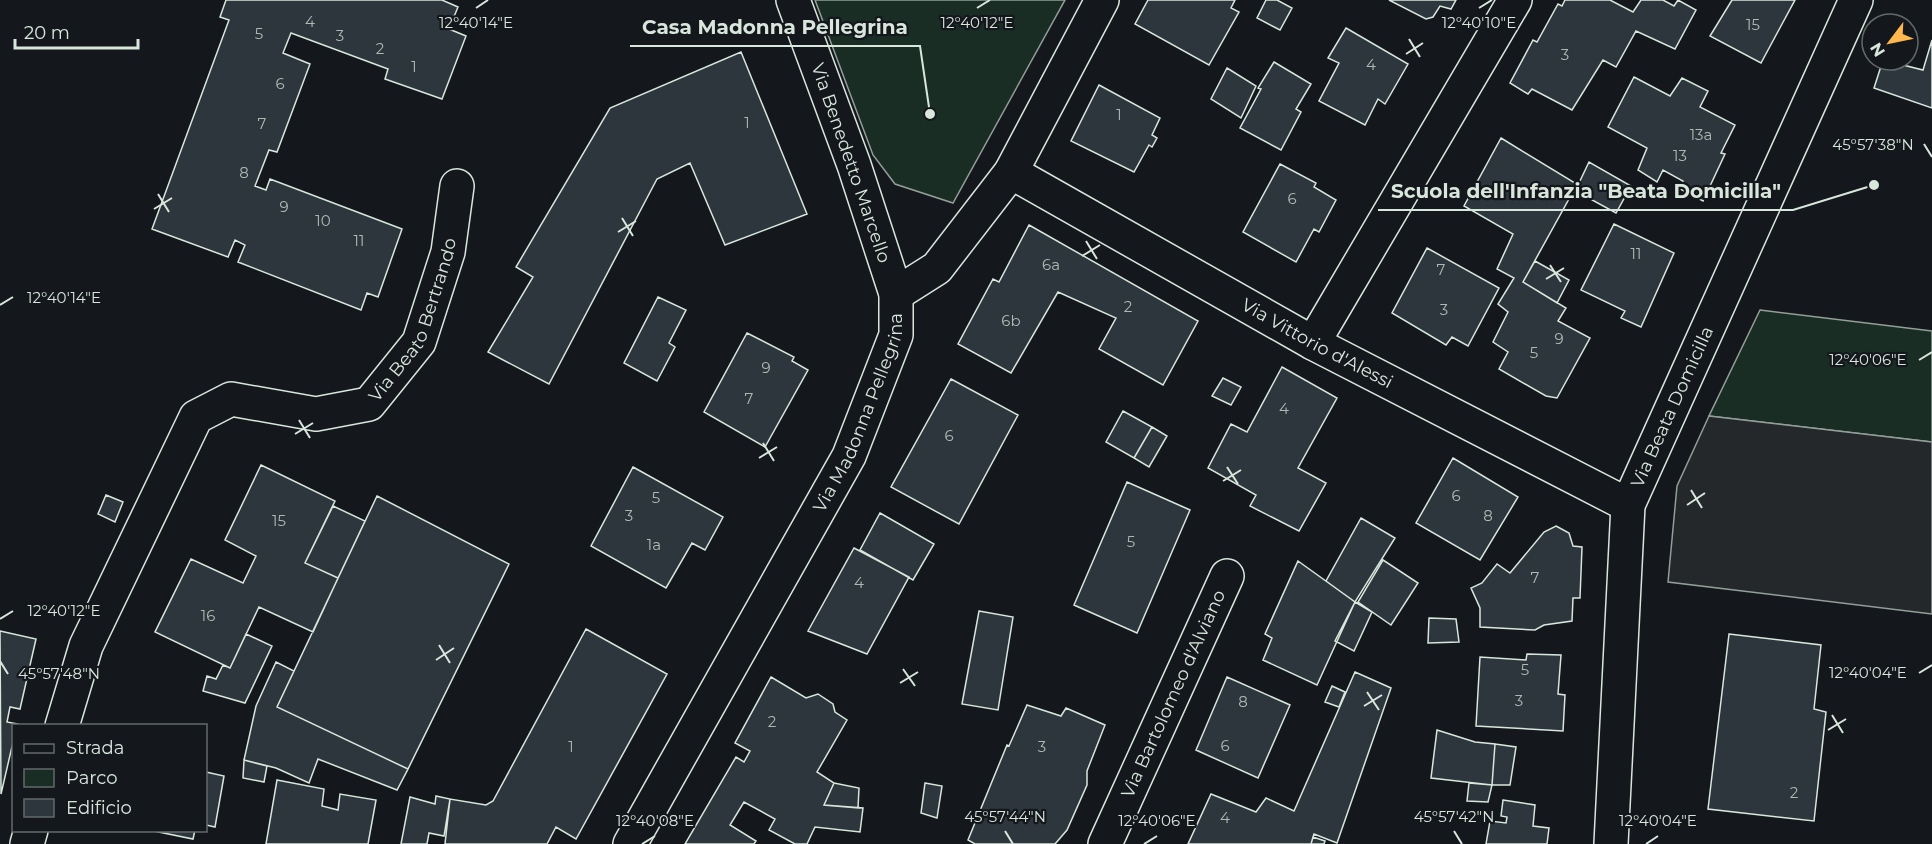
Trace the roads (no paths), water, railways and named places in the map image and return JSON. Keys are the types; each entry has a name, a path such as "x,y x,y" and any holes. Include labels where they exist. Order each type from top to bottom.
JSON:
{"street":[{"name":"Via Benedetto Marcello","path":"793,0 854,165 896,294"},
{"name":"Via Madonna Pellegrina","path":"630,844 849,456 896,335 896,294 937,268 1011,172 1101,0"},
{"path":"1313,343 1515,0"},
{"name":"Via Beata Domicilla","path":"1611,844 1624,534 1628,505 1856,0"},
{"name":"Via Vittorio d'Alessi","path":"1011,172 1313,343 1628,505"},
{"name":"Via Beato Bertrando","path":"63,724 86,646 196,417 231,399 316,414 369,404 419,342 448,252 457,186"},
{"name":"Via Bartolomeo d'Alviano","path":"1105,844 1227,576"}],"place":[{"name":"Casa Madonna Pellegrina","path":"930,114"},
{"name":"Scuola dell'Infanzia \"Beata Domicilla\"","path":"1874,185"}]}
